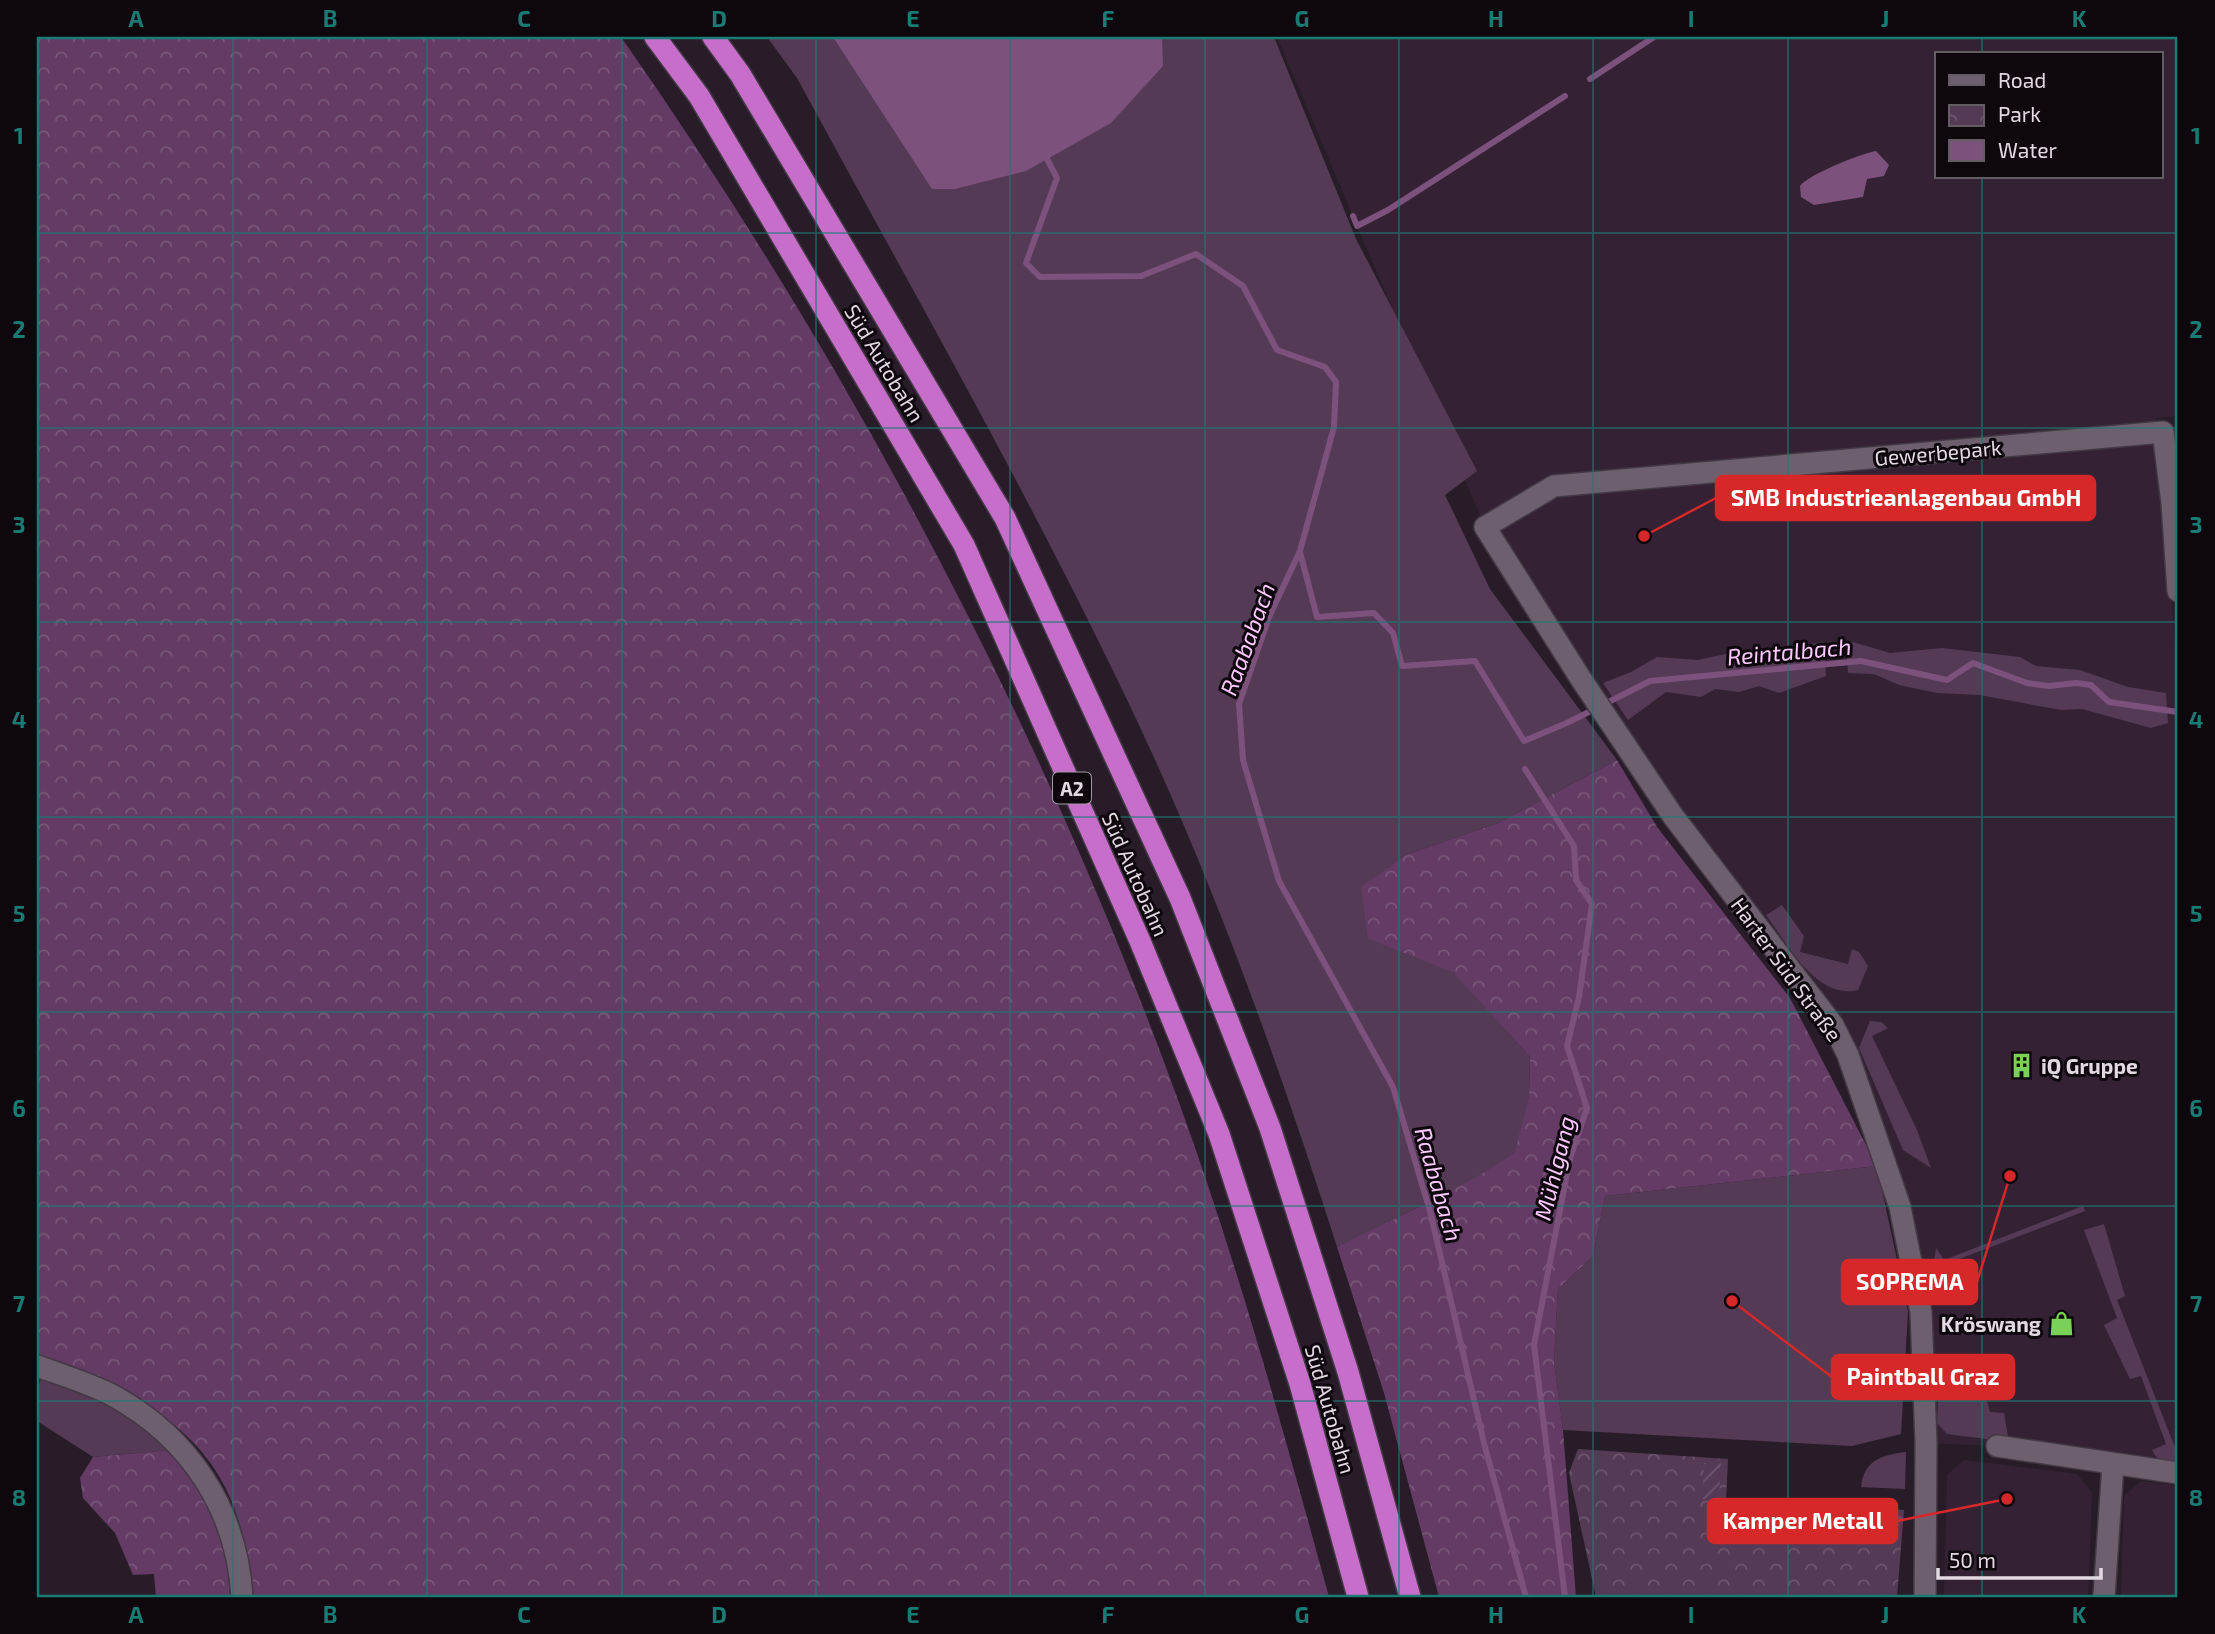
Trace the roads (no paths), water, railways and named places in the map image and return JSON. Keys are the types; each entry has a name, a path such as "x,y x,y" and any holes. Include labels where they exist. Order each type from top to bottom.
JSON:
{"highway":[{"name":"Süd Autobahn","path":"655,37 699,96 964,545 1140,941 1219,1134 1300,1384 1358,1597"},
{"name":"Süd Autobahn","path":"713,37 740,74 1005,517 1180,898 1270,1128 1348,1372 1410,1597"}],"street":[{"name":"Gewerbepark","path":"1554,486 2162,432 2175,502 2178,591"},
{"name":"Harter Süd Straße","path":"1554,486 1485,527 1581,679 1673,816 1833,1025 1848,1055 1900,1207 1920,1312 1926,1443 1924,1597"},
{"path":"37,1366 112,1395 151,1421 188,1454 218,1500 240,1568 242,1597"},
{"path":"1997,1446 2178,1473"},
{"path":"2104,1597 2113,1464"}],"water":[{"path":"833,37 1162,37 1163,66 1111,123 1026,171 955,189 932,189"},
{"path":"1876,151 1889,165 1884,176 1867,179 1863,197 1814,205 1801,197 1800,186 1813,176 1847,160"}],"waterway":[{"path":"1590,79 1654,37"},
{"path":"1353,216 1357,226 1388,210 1565,96"},
{"name":"Raababach","path":"1045,155 1057,178 1026,263 1040,277 1141,276 1196,254 1243,286 1277,350 1325,367 1336,382 1334,427 1300,551 1269,617 1239,704 1243,760 1279,881 1393,1087 1430,1211 1484,1443 1526,1597"},
{"name":"Reintalbach","path":"1300,552 1317,617 1374,613 1393,633 1402,666 1475,661 1524,741 1569,722 1650,681 1861,661 1947,680 1973,663 2027,683 2049,686 2076,683 2091,685 2109,702 2178,712"},
{"name":"Mühlgang","path":"1525,769 1574,846 1576,880 1592,904 1579,997 1567,1046 1587,1108 1570,1158 1534,1345 1565,1597"}],"place":[{"name":"SMB Industrieanlagenbau GmbH","path":"1644,536"},
{"name":"iQ Gruppe","path":"2021,1065"},
{"name":"SOPREMA","path":"2010,1176"},
{"name":"Paintball Graz","path":"1732,1301"},
{"name":"Kröswang","path":"2061,1323"},
{"name":"Kamper Metall","path":"2007,1499"}]}
